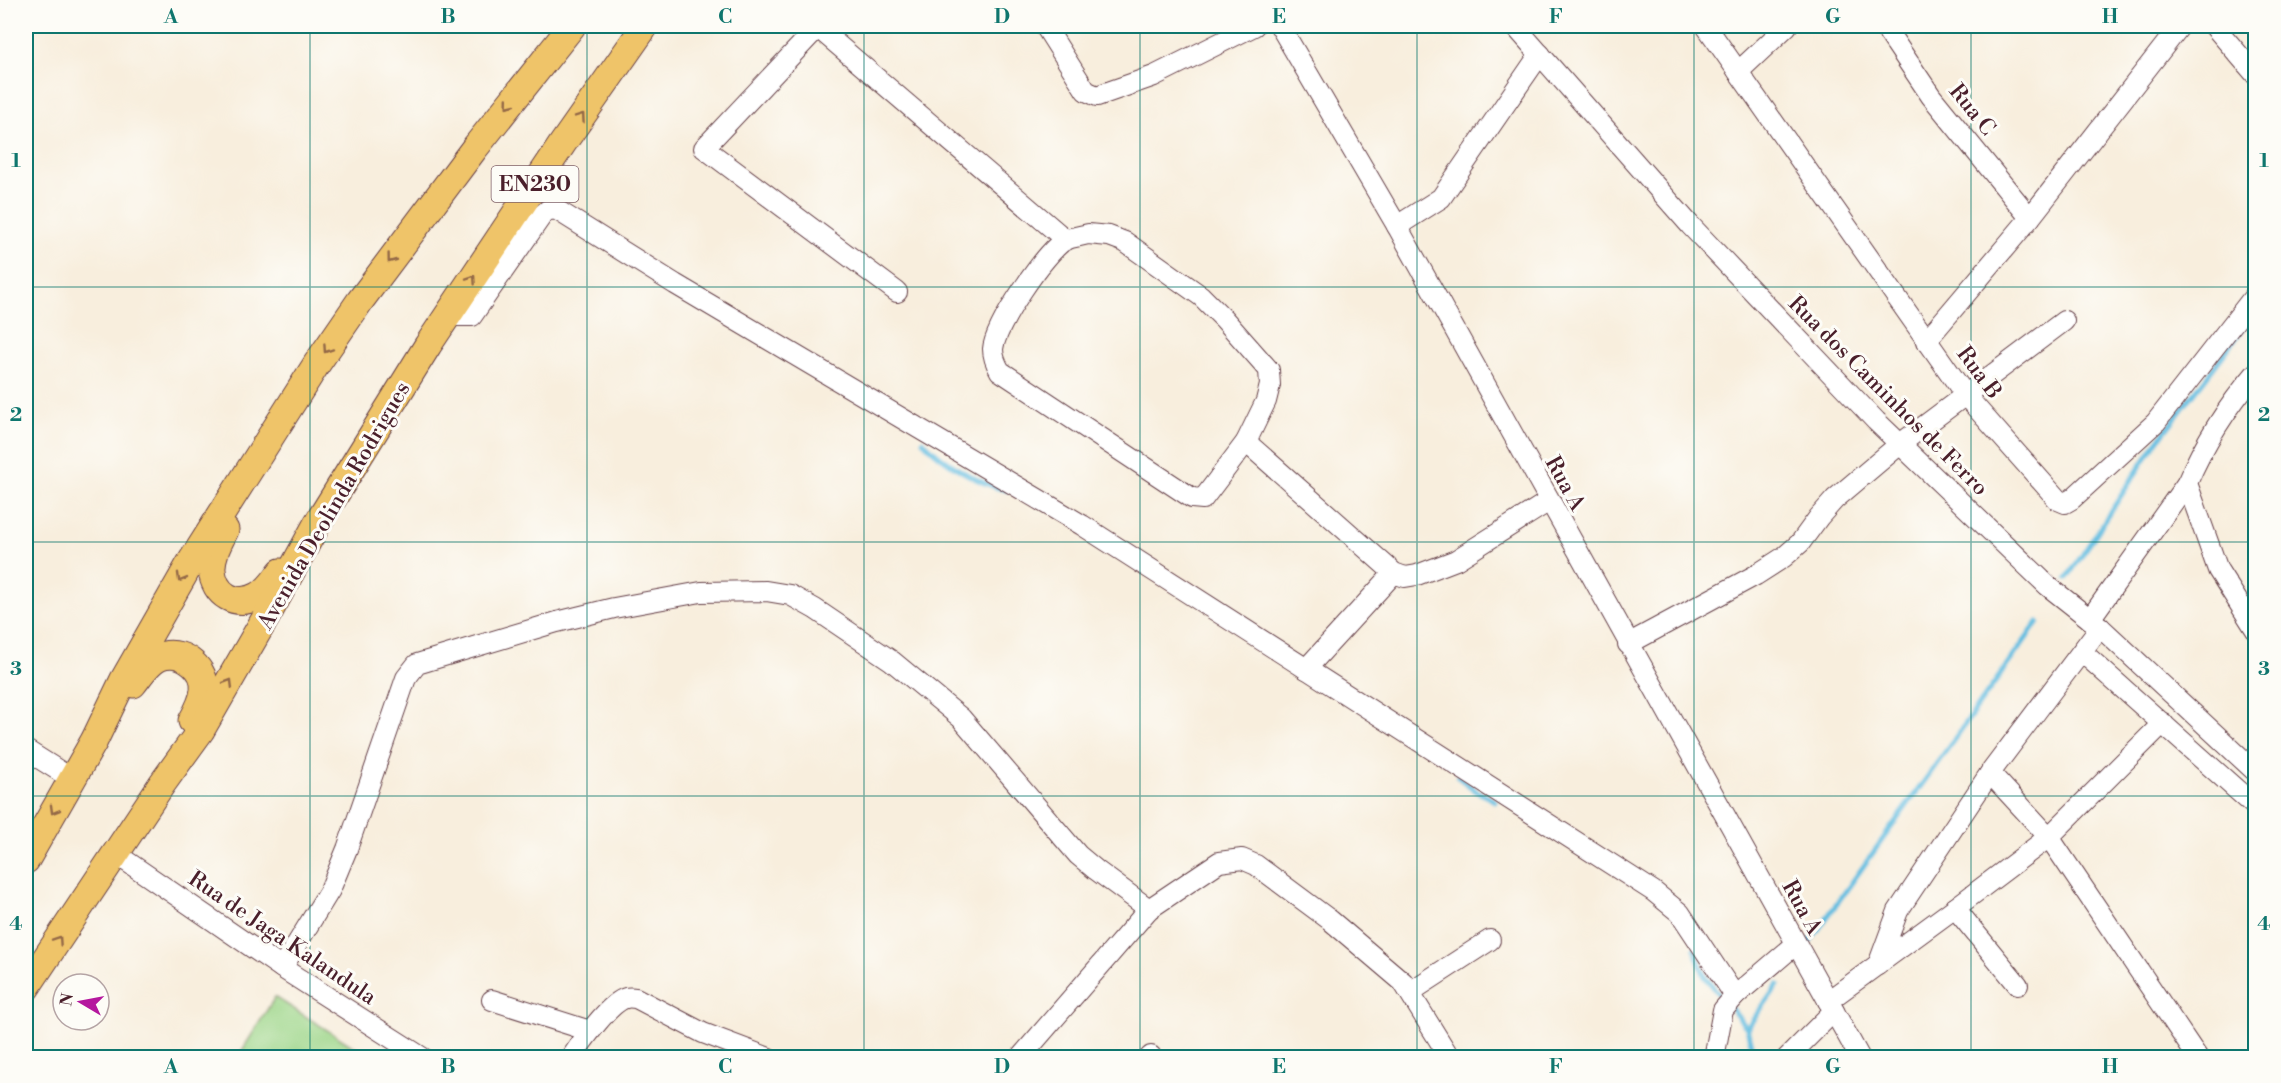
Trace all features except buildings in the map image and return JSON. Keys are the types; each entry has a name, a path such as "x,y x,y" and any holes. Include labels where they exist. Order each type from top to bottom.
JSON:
{"highway":[{"name":"EN230","path":"247,476 316,365 360,301 474,149 572,26"},
{"name":"Avenida Deolinda Rodrigues","path":"26,988 162,784 201,730 316,524 428,345 563,143 645,26"},
{"path":"247,476 213,561 213,579 218,589 227,598 238,601 250,600 261,595 316,524"},
{"path":"26,860 94,741 123,681 168,601 247,476"},
{"path":"94,741 151,662 163,655 174,654 188,659 204,678 205,691 162,784"}],"street":[{"path":"897,292 704,148 818,26 1066,240"},
{"path":"1045,26 1086,92 1097,96 1154,76 1254,26"},
{"name":"Rua A","path":"1281,26 1397,226 1828,1001"},
{"name":"Rua dos Caminhos de Ferro","path":"1515,26 1690,225 1900,444 2048,586 2095,623 2256,772"},
{"name":"Rua B","path":"1706,26 1966,396 2058,500 2065,503 2072,499 2156,422 2256,294"},
{"path":"1738,72 1787,26"},
{"name":"Rua C","path":"1884,26 1931,96 2030,218"},
{"path":"1926,341 2030,218 2180,26"},
{"path":"2214,26 2256,75"},
{"path":"1397,226 1441,198 1540,54"},
{"path":"448,316 472,316 543,214 549,209 557,210 675,284 1082,525 1653,891 1680,913 1735,996"},
{"path":"1088,234 1109,236 1125,242 1201,296 1269,370 1270,385 1266,401 1246,442 1203,499 1192,498 1000,371 994,361 993,348 998,333 1014,304 1042,264 1066,240 1088,234"},
{"path":"1628,644 1756,575 1784,557 1800,543 1835,499 1900,444 2064,321"},
{"path":"1878,964 1898,911 1990,773 2082,652 2095,623 2187,483 2200,452 2236,396 2256,373"},
{"path":"1246,442 1394,573 1405,577 1417,575 1456,560 1549,501"},
{"path":"2187,483 2218,570 2256,630"},
{"path":"1306,669 1394,573"},
{"path":"282,968 334,880 347,849 406,678 417,664 614,608 700,592 766,591 790,595 815,609 892,661 961,718 1078,855 1149,909"},
{"path":"2082,652 2256,807"},
{"path":"1786,1058 1828,1001 2049,837 2163,723"},
{"path":"26,750 72,779"},
{"path":"1990,773 2049,837 2198,1058"},
{"name":"Rua de Jaga Kalandula","path":"116,854 282,968 423,1058"},
{"path":"1020,1058 1149,909 1219,862 1242,859 1256,865 1330,920 1391,971 1410,992 1450,1058"},
{"path":"1955,908 2018,985"},
{"path":"1410,992 1490,940"},
{"path":"1714,1058 1723,1010 1735,996 1796,944"},
{"path":"571,1058 590,1031 617,1003 626,998 636,998 703,1033 768,1058"},
{"path":"492,1000 590,1031"},
{"path":"1828,1001 1860,1058"}],"green space":[{"path":"275,997 370,1057 238,1057"}],"waterway":[{"path":"2067,578 2153,447 2256,312"},
{"path":"923,441 940,456 973,478 1007,490"},
{"path":"1810,941 2038,622"},
{"path":"1458,777 1476,791 1495,801"},
{"path":"1694,949 1705,977 1747,1028 1754,1058"},
{"path":"1747,1028 1778,985"}]}
